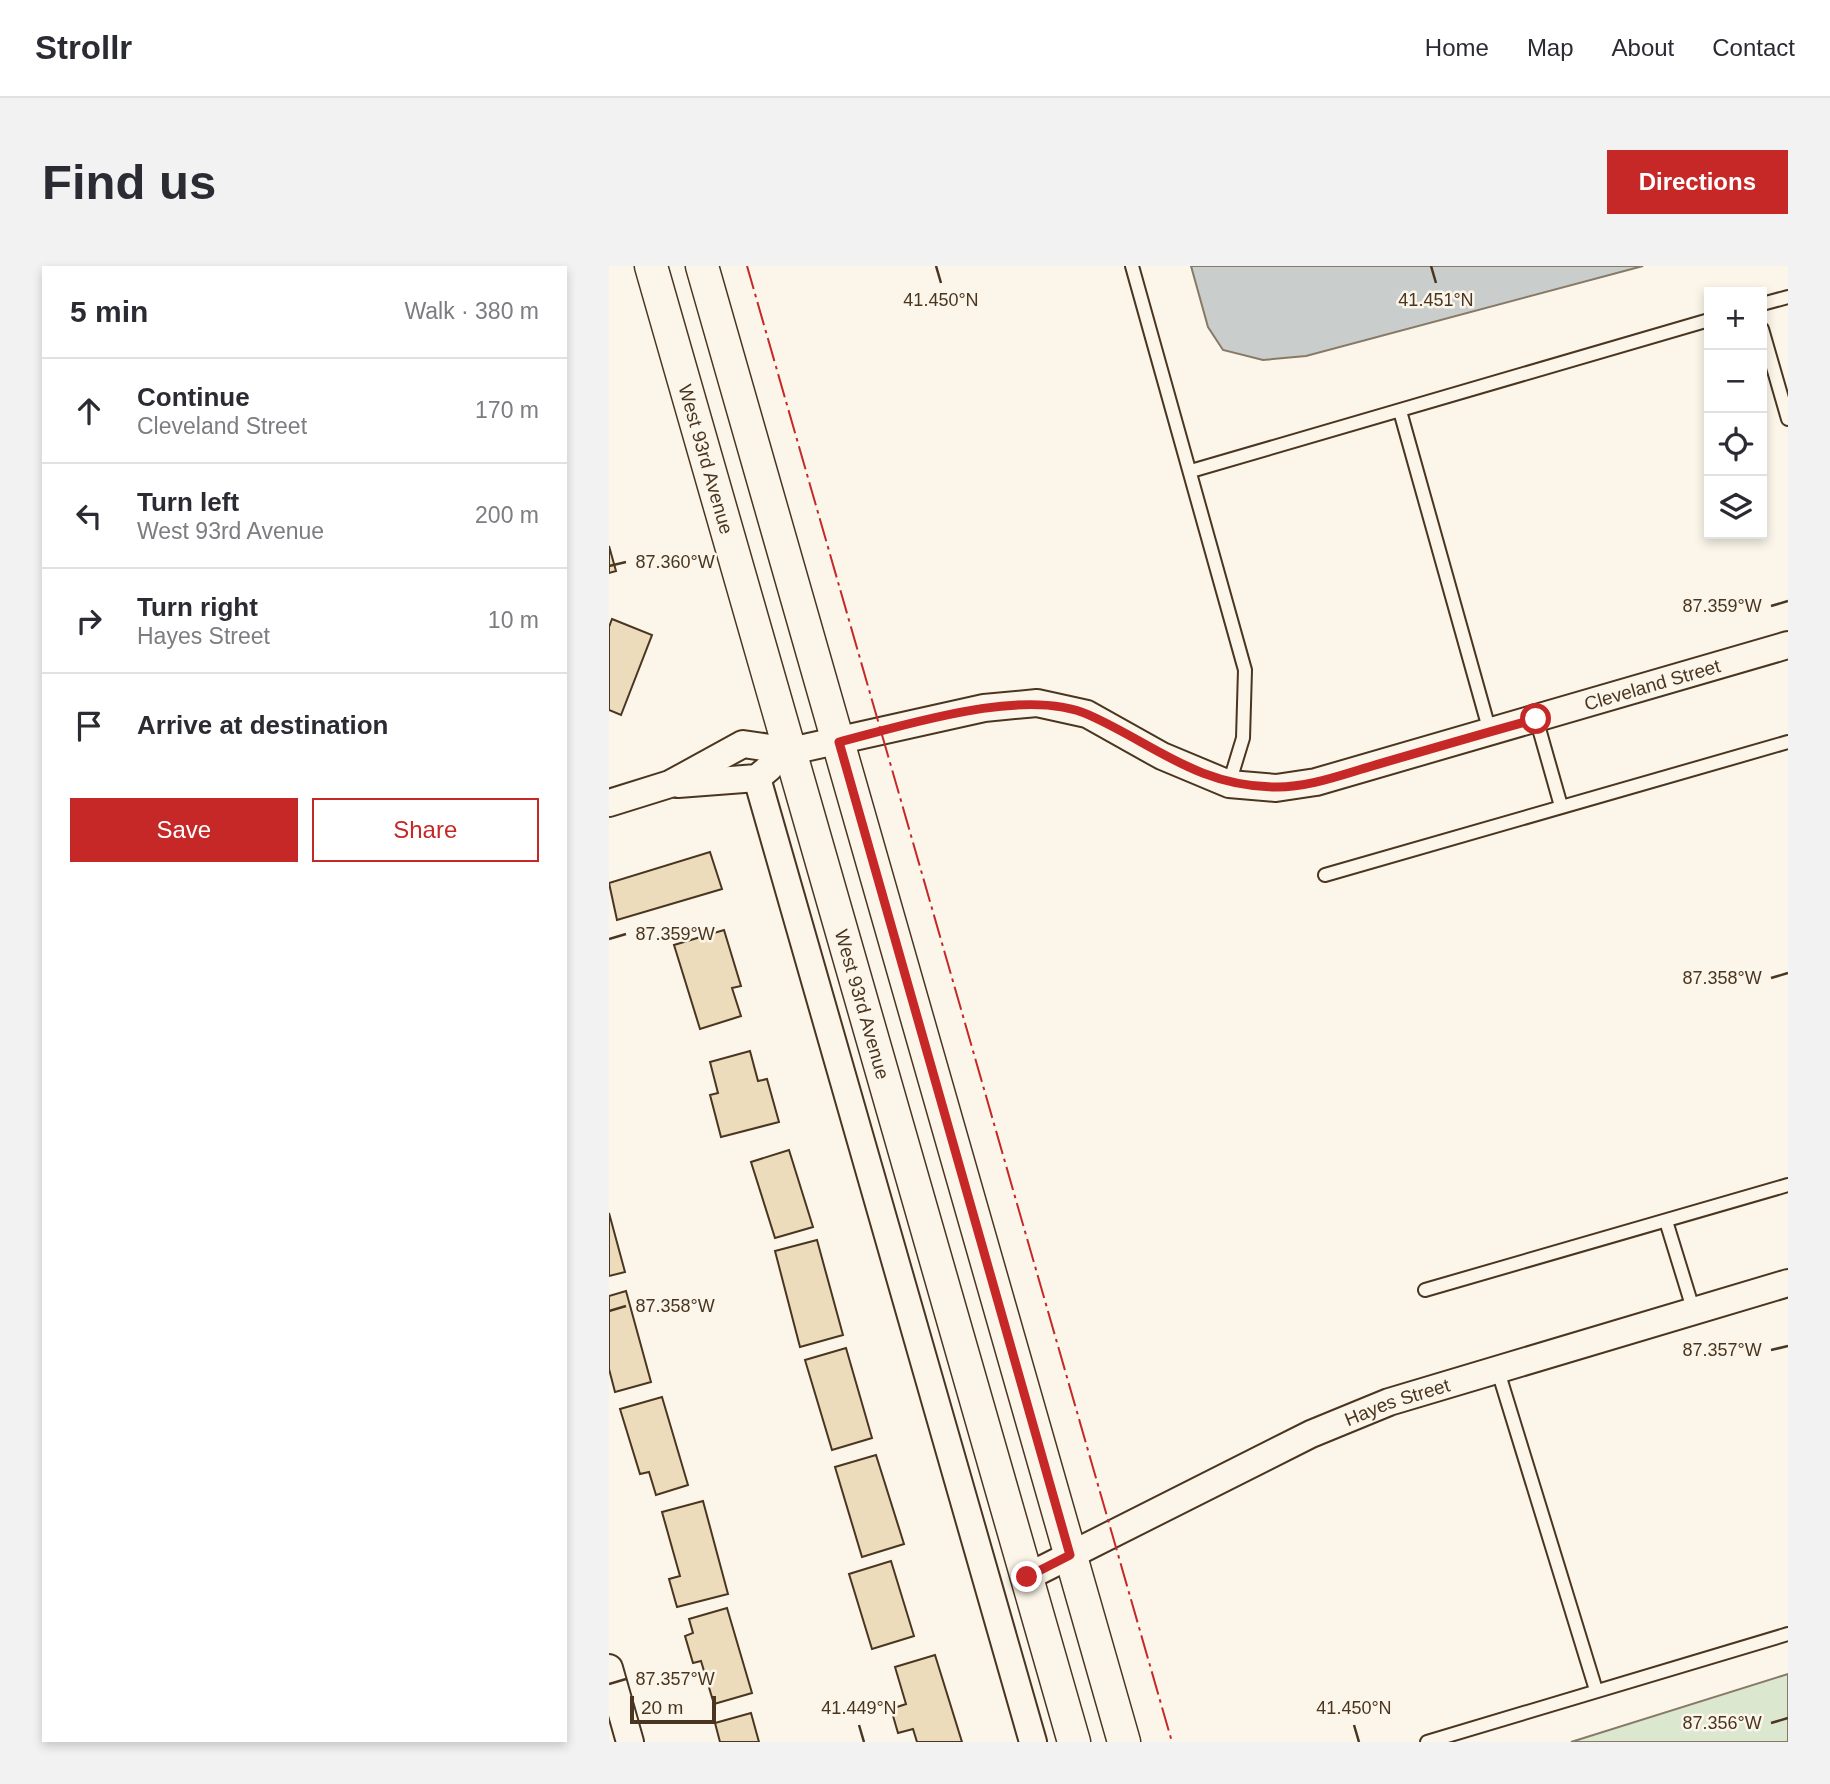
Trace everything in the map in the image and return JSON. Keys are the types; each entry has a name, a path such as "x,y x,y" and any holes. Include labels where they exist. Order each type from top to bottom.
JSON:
{"street":[{"name":"West 93rd Avenue","path":"651,266 1074,1742"},
{"path":"702,266 1123,1742"},
{"name":"Cleveland Street","path":"609,803 670,784 743,744 791,751 984,708 1037,703 1087,714 1162,757 1229,784 1276,788 1316,782 1788,645"},
{"name":"Cleveland Street","path":"670,784 757,778 791,751"},
{"path":"757,778 1033,1742"},
{"name":"Hayes Street","path":"1027,1577 1311,1434 1389,1402 1788,1283"},
{"path":"609,1668 615,1710 630,1742"}],"lane":[{"path":"1132,266 1245,670 1243,738 1229,784"},
{"path":"1767,303 1788,297"},
{"path":"1191,471 1704,321"},
{"path":"1767,346 1788,419"},
{"path":"1400,411 1490,732"},
{"path":"1536,719 1561,806"},
{"path":"1325,875 1788,741"},
{"path":"1425,1290 1788,1185"},
{"path":"1666,1221 1694,1312"},
{"path":"1498,1371 1595,1690"},
{"path":"1427,1742 1788,1634"}],"green space":[{"path":"1788,1674 1788,1742 1571,1742"}],"shaded area":[{"path":"1191,266 1643,266 1306,356 1263,360 1223,350 1208,327"}],"building":[{"path":"609,546 616,571 609,573"},
{"path":"612,619 652,635 621,715 609,710 609,627"},
{"path":"710,852 722,889 617,920 609,883"},
{"path":"724,930 741,986 732,988 741,1016 700,1029 674,945"},
{"path":"750,1051 758,1081 767,1079 779,1122 721,1137 710,1095 718,1093 710,1062"},
{"path":"789,1150 813,1227 775,1238 751,1162"},
{"path":"609,1213 625,1272 609,1276"},
{"path":"817,1240 843,1335 800,1347 775,1251"},
{"path":"626,1291 651,1382 615,1392 609,1369 609,1296"},
{"path":"846,1348 872,1438 832,1450 805,1360"},
{"path":"662,1397 688,1485 656,1495 649,1472 640,1474 620,1409"},
{"path":"876,1455 904,1544 862,1557 835,1467"},
{"path":"703,1501 728,1594 677,1607 669,1579 680,1576 662,1512"},
{"path":"891,1561 914,1636 872,1649 849,1574"},
{"path":"727,1608 752,1693 714,1704 701,1661 693,1663 685,1636 693,1633 689,1619"},
{"path":"935,1655 962,1742 917,1742 913,1729 898,1733 891,1709 906,1704 895,1667"},
{"path":"751,1713 759,1742 720,1742 715,1723"}],"power":[{"path":"747,266 1172,1742"}],"route":[{"path":"1027,1577 1070,1555 839,742 984,708 1037,703 1087,714 1162,757 1229,784 1276,788 1316,782 1536,719"}]}
